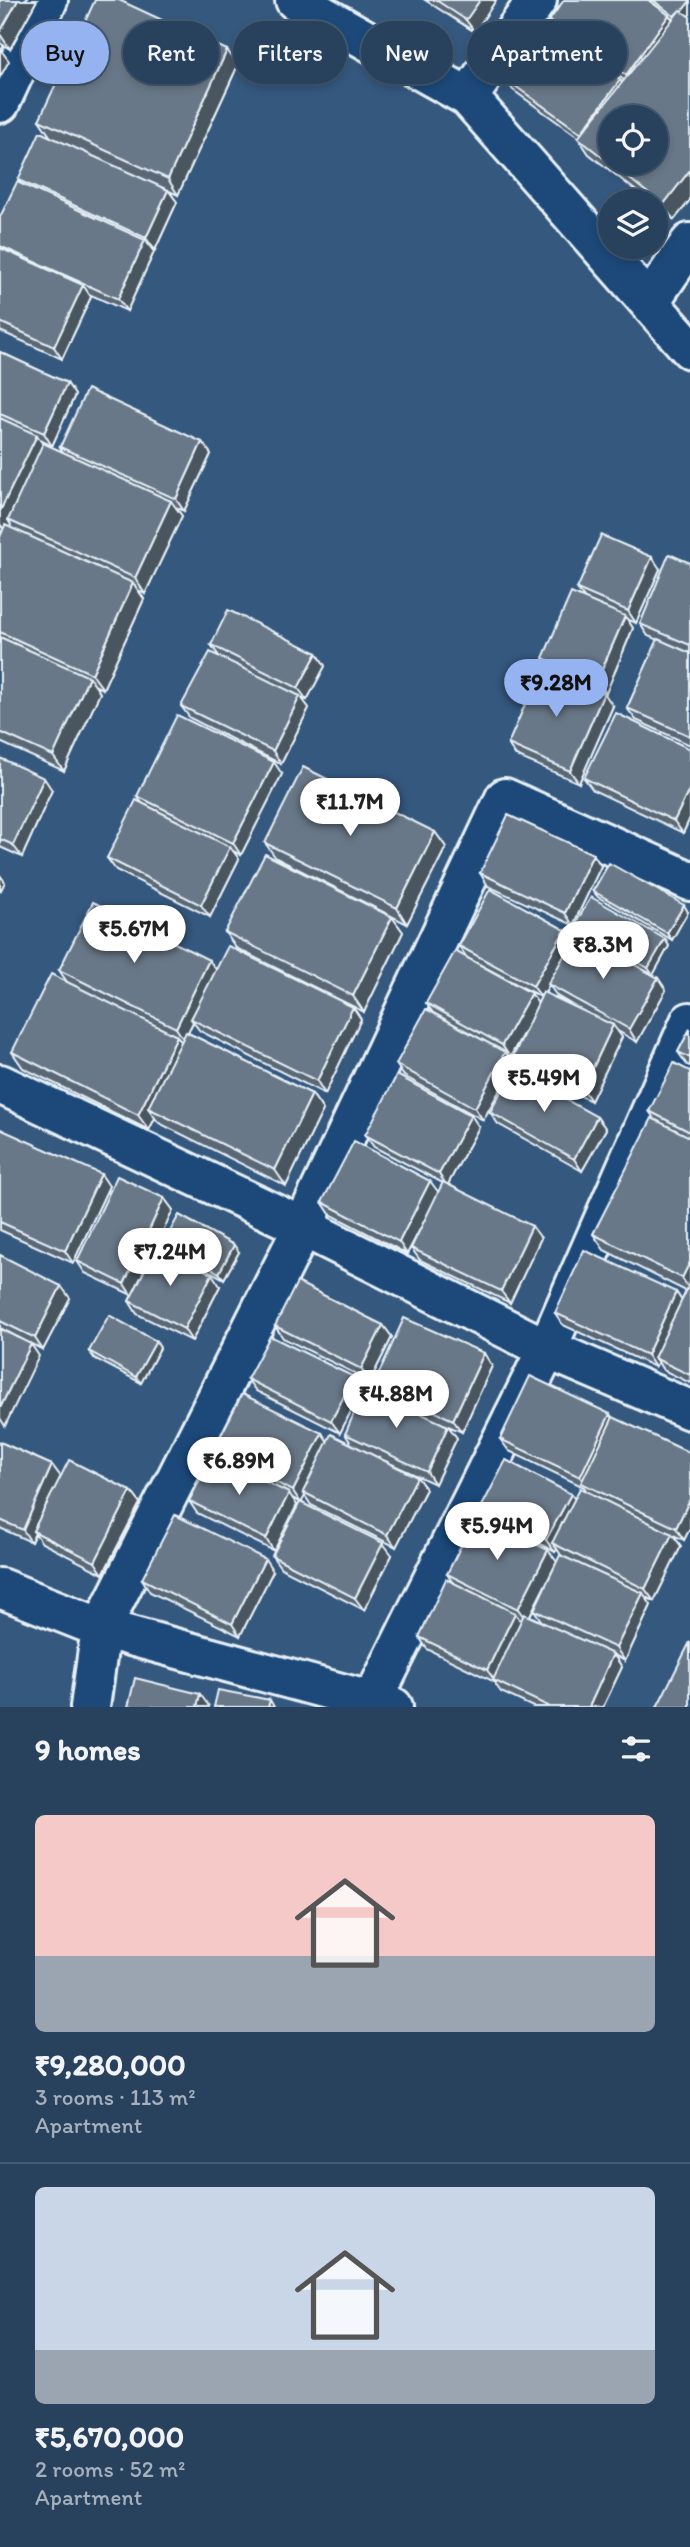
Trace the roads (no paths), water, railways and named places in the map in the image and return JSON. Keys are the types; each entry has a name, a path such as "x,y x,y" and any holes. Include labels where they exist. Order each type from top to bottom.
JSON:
{"street":[{"path":"0,103 48,0"},
{"path":"295,0 468,97 650,300 690,349"},
{"path":"468,97 537,0"},
{"path":"650,300 690,243"},
{"path":"90,1707 101,1628 303,1227 505,798 690,881"},
{"path":"0,1588 101,1628 383,1703 547,1349 690,1022"},
{"path":"0,1084 303,1227 547,1349 690,1409"}]}
